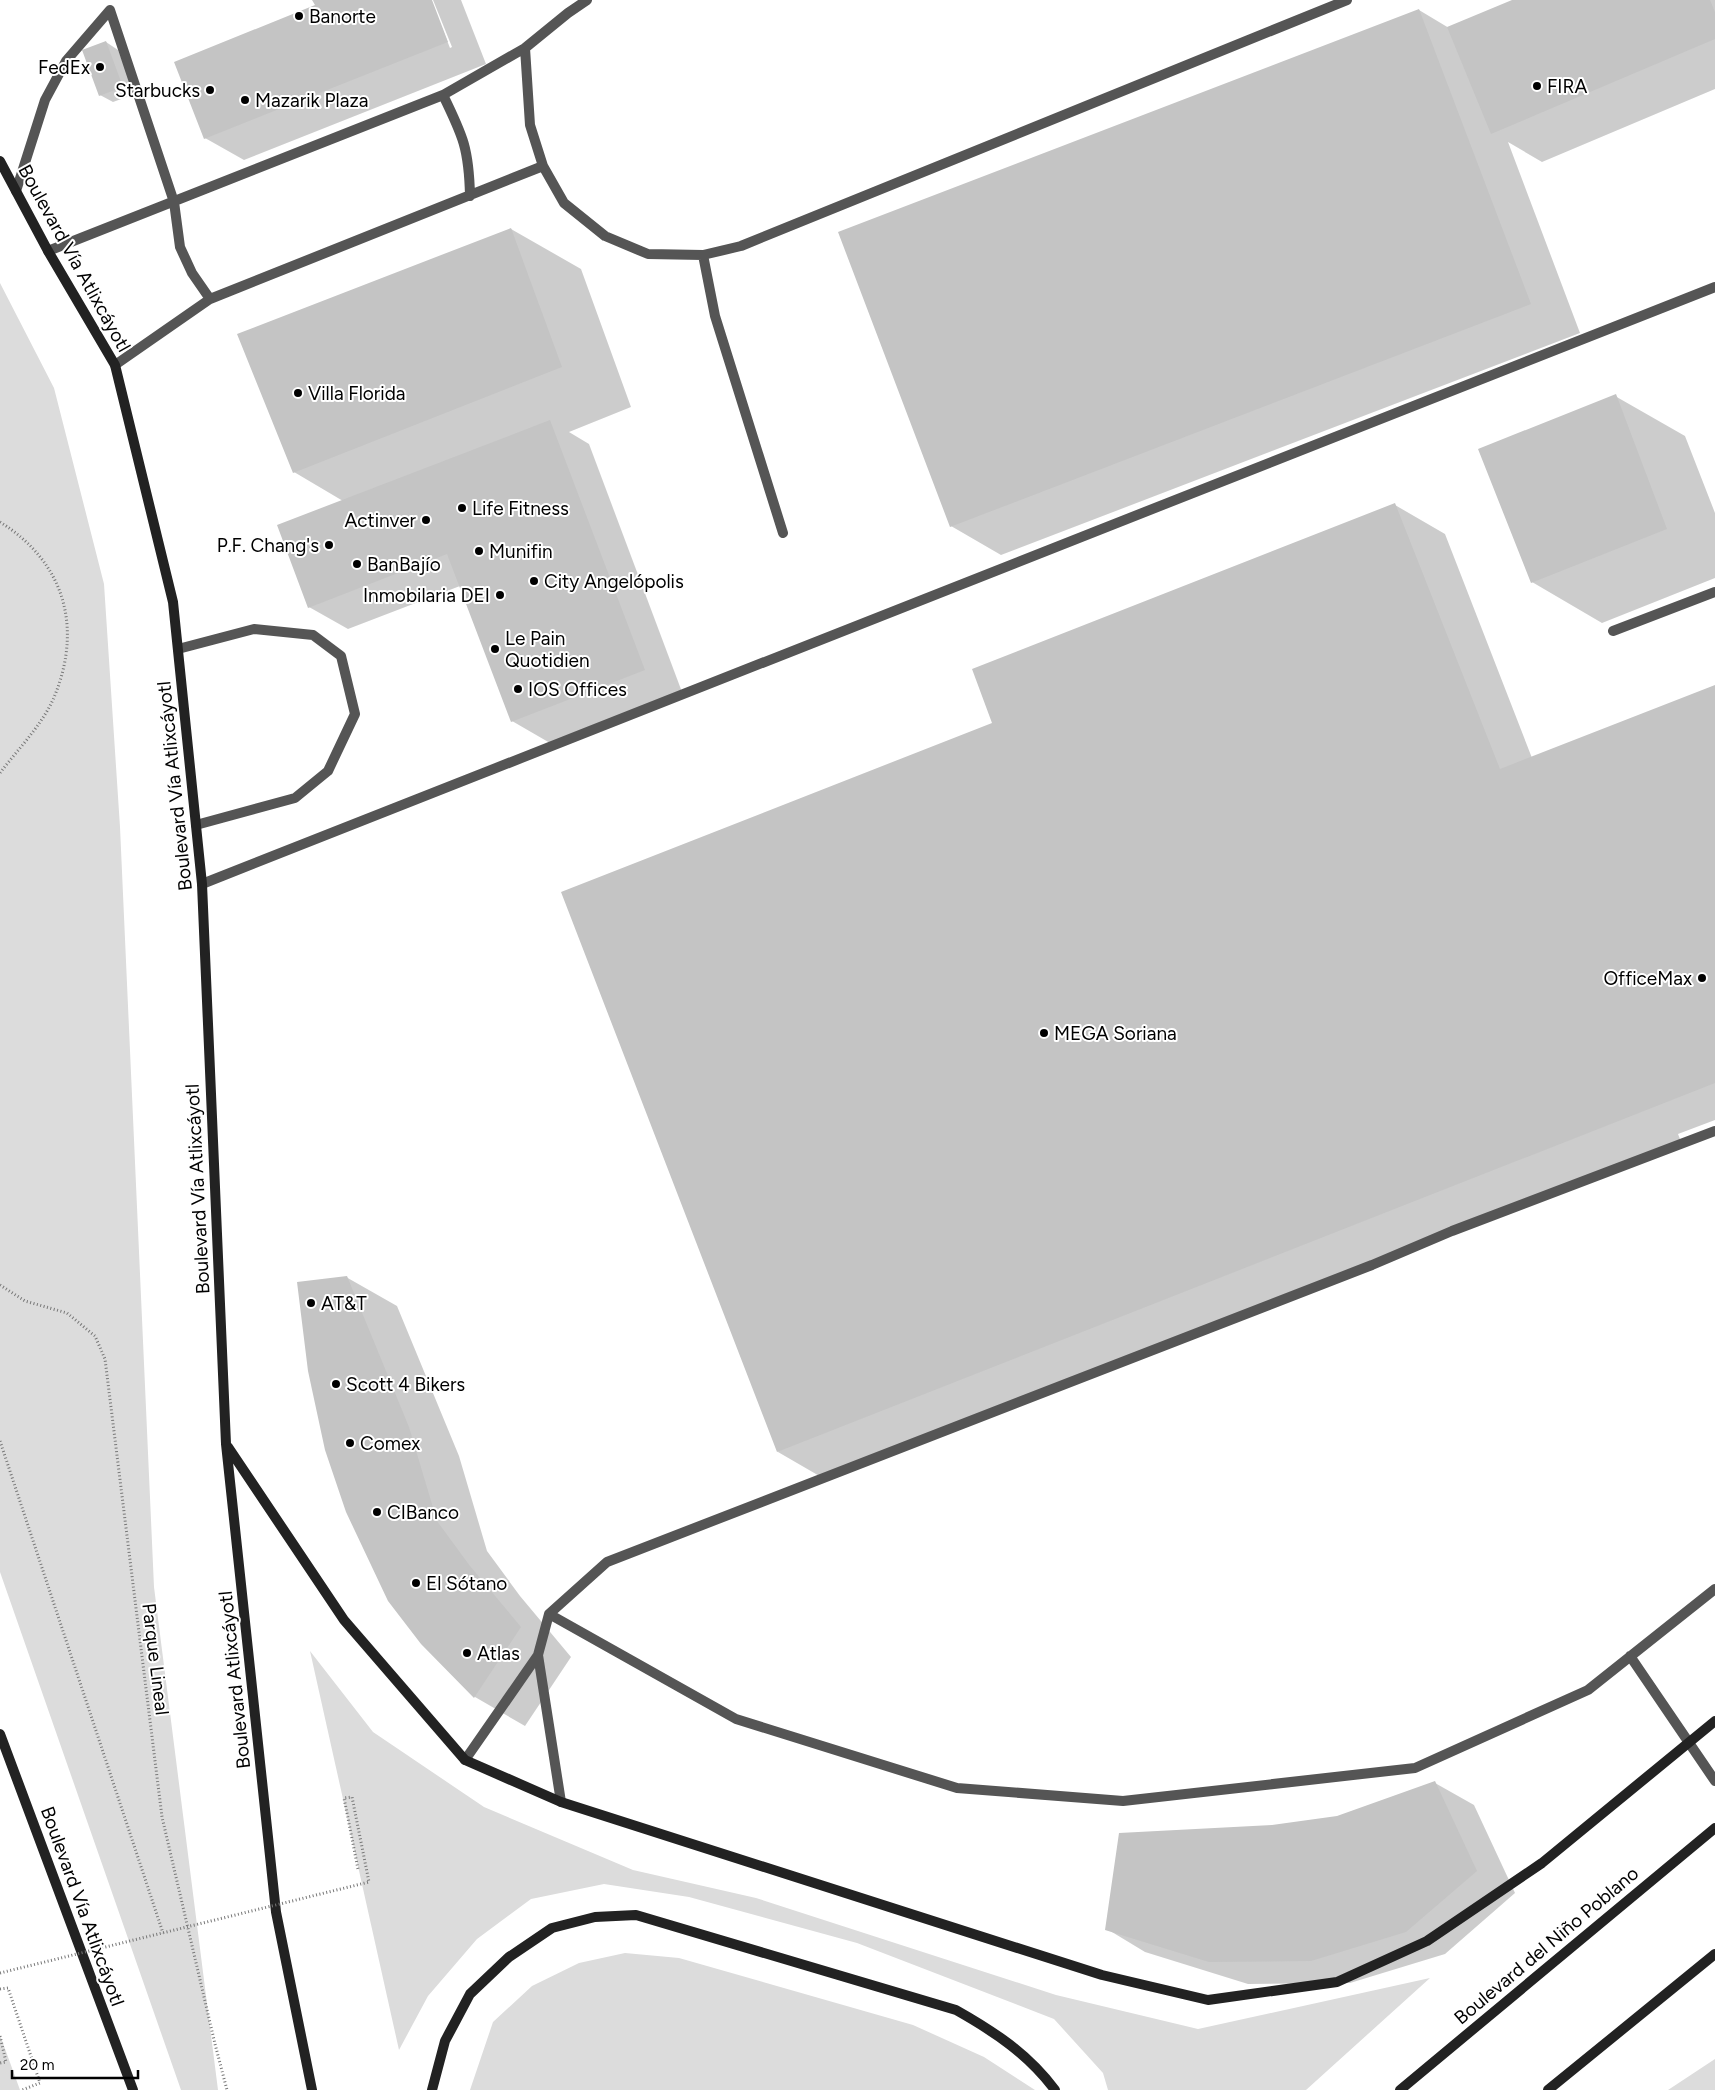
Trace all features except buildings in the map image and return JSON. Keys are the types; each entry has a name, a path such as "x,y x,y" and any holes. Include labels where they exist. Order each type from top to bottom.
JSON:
{"main road":[{"name":"Boulevard Vía Atlixcáyotl","path":"0,161 48,250 115,365 173,602 202,884 226,1444"},
{"path":"226,1444 344,1620 465,1760 561,1802 1102,1975 1208,2000 1337,1982 1427,1941 1542,1863 1689,1745 1715,1721"},
{"name":"Boulevard Atlixcáyotl","path":"226,1444 276,1912 312,2090"},
{"name":"Boulevard Vía Atlixcáyotl","path":"0,1734 133,2090"},
{"name":"Boulevard del Niño Poblano","path":"1400,2090 1715,1828"},
{"path":"432,2090 445,2041 470,1994 509,1957 552,1928 595,1917 636,1915 956,2010 996,2032 1038,2068 1055,2090"},
{"path":"1548,2090 1715,1954"}],"lane":[{"path":"48,250 443,95 526,48 568,12 587,0"},
{"path":"526,48 530,125 543,166 564,203 605,236 648,254 703,255 741,246 1347,0"},
{"path":"16,191 50,92 66,61 110,10 174,202 180,248 192,273 210,299"},
{"path":"443,95 463,136 469,161 470,196"},
{"path":"115,365 210,299 543,166"},
{"path":"703,255 715,316 783,533"},
{"path":"202,884 1715,287"},
{"path":"1613,630 1715,592"},
{"path":"178,649 254,629 313,635 341,656 355,714 328,772 295,798 196,825"},
{"path":"465,1760 538,1655 549,1614 607,1562 1307,1290 1452,1231 1715,1131"},
{"path":"549,1614 736,1719 957,1788 1123,1801 1415,1768 1588,1690 1715,1588"},
{"path":"538,1655 561,1802"},
{"path":"1630,1656 1689,1745 1715,1780"}],"path":[{"path":"0,522 25,540 44,559 65,605 67,642 55,695 0,773"},
{"name":"Parque Lineal","path":"0,1285 25,1301 67,1313 94,1336 105,1359 162,1817 214,2044 227,2090"},
{"path":"0,1441 163,1933"},
{"path":"0,1973 369,1882 352,1797 344,1798 358,1869"},
{"path":"0,1989 8,1988 40,2083 22,2090"},
{"path":"0,2036 6,2062 0,2063"}],"shaded area":[{"path":"0,283 54,388 104,584 120,827 154,1587 218,2090 181,2090 0,1572"},
{"path":"310,1651 373,1732 484,1807 633,1870 756,1898 1056,1995 1198,2029 1430,1978 1306,2090 1108,2090 1103,2073 1054,2019 857,1943 689,1897 604,1884 531,1899 477,1939 428,1996 399,2050"},
{"path":"625,1953 679,1958 913,2025 984,2057 1035,2090 470,2090 493,2022 532,1986 579,1963"},
{"path":"0,2035 20,2090 0,2090"},
{"path":"1715,2059 1715,2090 1668,2090"}],"place":[{"name":"Banorte","path":"299,16"},
{"name":"FedEx","path":"100,67"},
{"name":"FIRA","path":"1537,86"},
{"name":"Starbucks","path":"210,90"},
{"name":"Mazarik Plaza","path":"245,100"},
{"name":"Villa Florida","path":"298,393"},
{"name":"Life Fitness","path":"462,508"},
{"name":"Actinver","path":"426,520"},
{"name":"P.F. Chang's","path":"329,545"},
{"name":"Munifin","path":"479,551"},
{"name":"BanBajío","path":"357,564"},
{"name":"City Angelópolis","path":"534,581"},
{"name":"Inmobilaria DEI","path":"500,595"},
{"name":"Le Pain Quotidien","path":"495,649"},
{"name":"IOS Offices","path":"518,689"},
{"name":"OfficeMax","path":"1702,978"},
{"name":"MEGA Soriana","path":"1044,1033"},
{"name":"AT&T","path":"311,1303"},
{"name":"Scott 4 Bikers","path":"336,1384"},
{"name":"Comex","path":"350,1443"},
{"name":"CIBanco","path":"377,1512"},
{"name":"El Sótano","path":"416,1583"},
{"name":"Atlas","path":"467,1653"}]}
